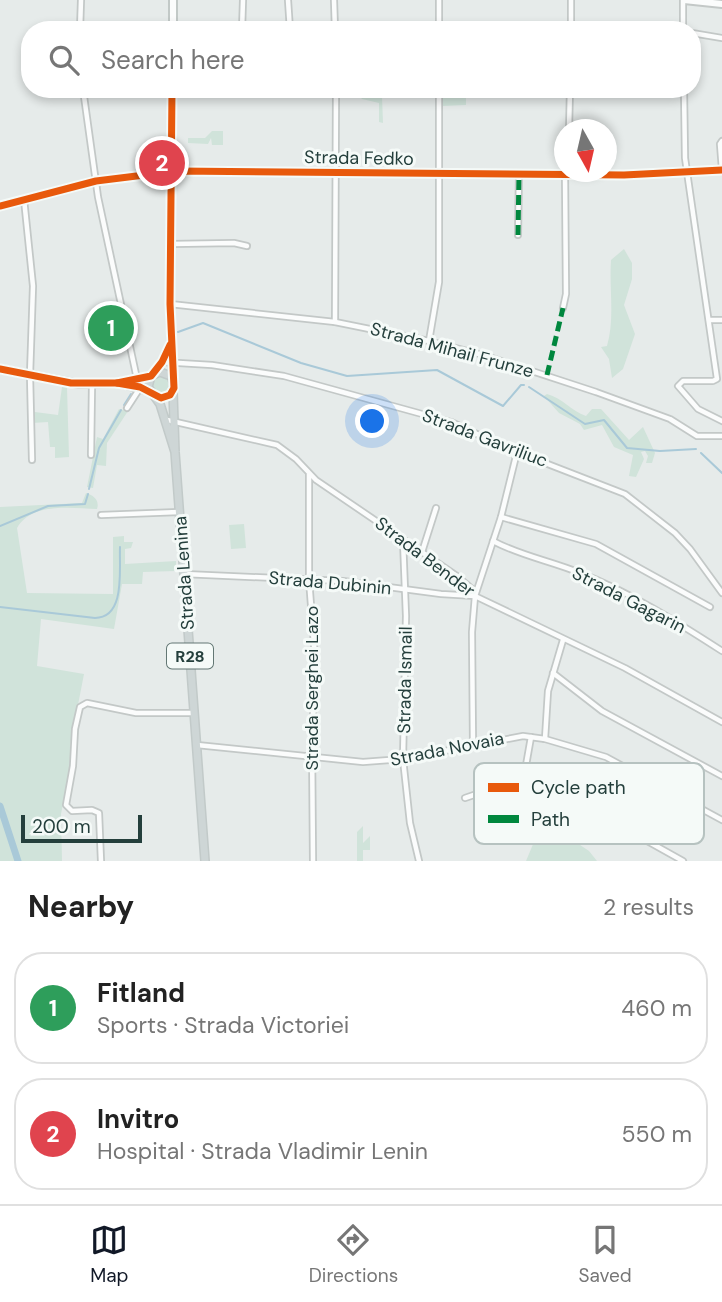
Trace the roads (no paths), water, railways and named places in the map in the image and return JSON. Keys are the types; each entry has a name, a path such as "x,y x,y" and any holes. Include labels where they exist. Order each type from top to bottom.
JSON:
{"main road":[{"path":"173,0 173,21"},
{"path":"683,0 722,4"},
{"path":"172,98 170,304 173,380"},
{"path":"149,391 148,384 172,342"},
{"path":"0,369 92,385 117,383 164,372 173,380"},
{"name":"R28","path":"170,420 173,380"},
{"path":"117,383 149,391"},
{"name":"R28","path":"149,391 157,397 170,420"},
{"path":"157,397 166,397 173,391"},
{"name":"Strada Lenina","path":"170,420 180,512 205,861"}],"street":[{"path":"80,21 81,0"},
{"path":"242,21 243,0"},
{"path":"288,0 289,21"},
{"path":"334,0 335,21"},
{"path":"439,0 439,21"},
{"path":"571,0 571,21"},
{"path":"683,0 683,21"},
{"path":"701,34 722,37"},
{"path":"84,98 96,181 137,379"},
{"path":"335,322 336,98"},
{"path":"429,341 439,282 439,98"},
{"path":"569,119 570,98"},
{"path":"684,98 687,172 716,380 685,380 678,384 684,395 698,409 722,421"},
{"path":"722,141 722,170"},
{"name":"Strada Fedko","path":"617,174 722,170"},
{"name":"Strada Fedko","path":"0,205 96,181 172,172 439,175 554,172"},
{"path":"518,235 519,174"},
{"path":"563,308 566,294 565,182"},
{"path":"24,199 33,286 30,375 32,460"},
{"path":"170,244 234,243 247,246"},
{"name":"Strada Mihail Frunze","path":"170,304 335,322 429,341 596,392 670,419 697,436 722,436"},
{"path":"709,320 722,320"},
{"name":"Strada Gavriliuc","path":"162,362 254,370 441,418 517,452 625,494 646,508 690,549 722,593"},
{"path":"91,455 92,385"},
{"path":"127,408 140,387"},
{"name":"Strada Bender","path":"170,420 277,445 324,485 468,585 475,596 625,668 722,722"},
{"path":"473,745 472,632 475,596 501,517 517,452"},
{"name":"Strada Serghei Lazo","path":"309,473 309,579 315,658 313,861"},
{"path":"422,552 436,508"},
{"path":"101,515 180,512"},
{"path":"501,517 596,544 710,607"},
{"name":"Strada Ismail","path":"403,539 406,590 403,759 410,823 419,861"},
{"name":"Strada Gagarin","path":"493,541 511,551 553,563 600,582 678,623 722,651"},
{"name":"Strada Dubinin","path":"184,574 343,581 475,596"},
{"path":"545,739 546,705 563,640"},
{"path":"553,673 601,710 700,763"},
{"path":"102,861 99,813 92,810 72,811 66,805 78,710 87,704 150,714 193,713"},
{"name":"Strada Novaia","path":"196,745 363,762 403,759 516,736 545,739 606,757 617,763"},
{"path":"528,763 531,737"},
{"path":"704,765 722,775"},
{"path":"465,798 474,795"},
{"name":"Strada Novaia","path":"704,810 722,820"},
{"path":"653,844 684,861"}],"waterway":[{"path":"178,332 203,323 301,363 347,376 437,370 503,406 521,385 524,385"},
{"path":"529,387 585,424 604,420 627,448 660,451 696,449"},
{"path":"124,405 131,394"},
{"path":"89,489 99,448 121,410"},
{"path":"701,453 722,473"},
{"path":"0,526 48,506 85,504 88,494"},
{"path":"0,607 95,618 105,616 112,610 119,591 120,547"},
{"path":"0,806 18,861"}],"place":[{"name":"Invitro","path":"162,163"},
{"name":"Fitland","path":"111,328"}]}
